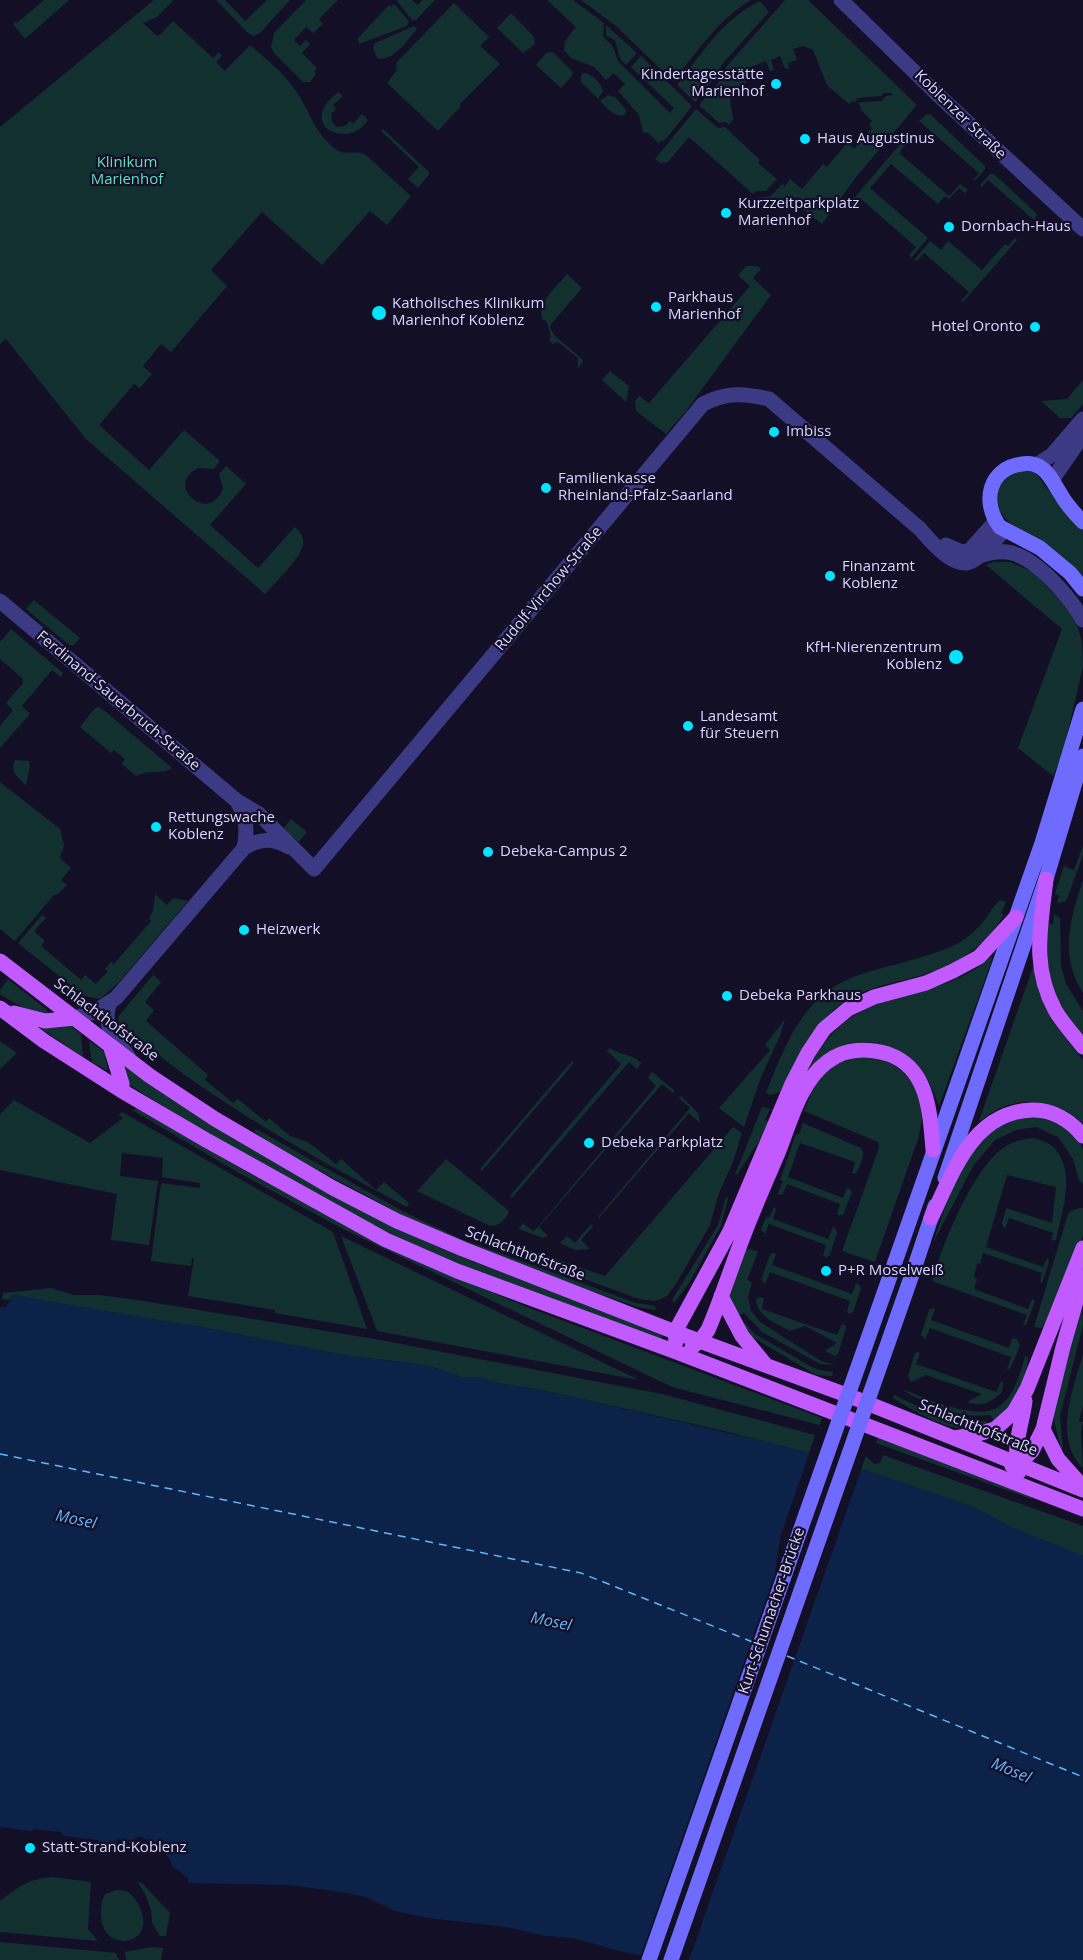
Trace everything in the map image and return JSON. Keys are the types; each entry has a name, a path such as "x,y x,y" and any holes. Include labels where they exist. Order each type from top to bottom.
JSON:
{"main road":[{"path":"1083,522 1070,508 1046,472 1036,465 1014,465 996,476 992,483 990,498 1001,526 1040,548 1065,569 1083,589"},
{"name":"Kurt-Schumacher-Brücke","path":"649,1960 1016,917 1051,816 1083,710"},
{"name":"Kurt-Schumacher-Brücke","path":"671,1960 914,1269 1046,879 1083,756"},
{"path":"1046,879 1038,947 1040,970 1056,1011 1083,1047"},
{"path":"679,1353 675,1332 730,1231 792,1084 824,1029 848,1009 874,996 926,982 979,957 1016,917"},
{"name":"Schlachthofstraße","path":"1,964 133,1064 215,1119 333,1188 397,1221 675,1332 852,1397 1083,1489"},
{"path":"1,1009 45,1021 74,1018"},
{"path":"1,1009 44,1041 123,1091 386,1240 457,1271 679,1353 1083,1509"},
{"path":"111,1048 123,1091"},
{"path":"679,1353 700,1341 708,1330 743,1235 801,1096 818,1070 828,1061 840,1054 866,1050 891,1056 909,1067 916,1075 926,1095 933,1150"},
{"path":"931,1218 971,1142 995,1119 1016,1112 1044,1111 1068,1122 1083,1137"},
{"path":"955,1438 978,1434 1003,1424 1014,1412 1027,1389 1083,1248"},
{"path":"979,1468 1017,1464 1026,1459 1032,1451 1043,1429 1072,1311 1083,1277"},
{"path":"721,1296 742,1336 767,1366"},
{"path":"1027,1389 1016,1442 1017,1464 1021,1477 1029,1488"},
{"path":"1043,1429 1059,1459 1083,1489"}],"street":[{"name":"Koblenzer Straße","path":"841,0 937,94 1082,227"},
{"name":"Rudolf-Virchow-Straße","path":"314,869 703,405 717,397 734,393 751,394 769,399 920,529 941,543 962,552 969,551 1001,526"},
{"path":"1036,465 1052,455 1083,419"},
{"path":"1052,480 1083,435"},
{"path":"979,556 1001,526"},
{"name":"Rudolf-Virchow-Straße","path":"920,529 936,548 962,563 972,561 979,556"},
{"path":"979,556 991,552 1004,552 1025,559 1062,591 1083,620"},
{"name":"Ferdinand-Sauerbruch-Straße","path":"0,601 237,801 259,814 314,869"},
{"path":"74,1018 94,1012 110,1003 244,848 246,825 237,801"},
{"name":"Ferdinand-Sauerbruch-Straße","path":"244,848 265,839 276,840 291,848"},
{"path":"110,1003 106,1014 109,1029 133,1064"}],"green space":[{"path":"44,0 69,0 25,39 13,24"},
{"name":"Klinikum Marienhof","path":"154,0 174,0 157,17 143,23 156,35 160,35 173,21 213,58 219,52 222,56 216,62 225,71 250,45 291,84 319,132 331,146 342,152 366,155 411,196 387,225 370,211 322,265 262,212 211,270 227,286 171,352 161,344 143,366 152,374 140,388 134,384 99,425 149,470 184,430 220,461 214,469 198,468 188,475 185,484 187,492 192,499 200,503 209,503 217,499 223,488 219,474 226,466 246,484 210,525 258,568 295,527 303,539 298,556 265,594 86,439 6,339 0,344 0,127"},
{"path":"216,0 225,0 245,21 267,0 290,0 260,33 253,36"},
{"path":"306,0 338,0 319,19 323,24 313,33 306,27 294,40 300,46 306,40 310,44 302,53 317,68 310,82 303,82 274,53 271,47 274,33"},
{"path":"398,0 412,0 418,5 422,0 435,0 416,20 412,20"},
{"path":"547,0 573,0 604,23 603,36 613,47 618,61 670,113 674,108 631,67 641,56 692,106 666,139 658,143 650,134 643,132 639,115 618,91 625,84 614,73 606,80 594,67 571,58 564,50 565,41 576,27"},
{"path":"581,0 751,0 718,27 673,81 616,26"},
{"path":"785,0 808,0 917,105 856,177 822,224 792,201 789,204 783,198 772,210 757,198 771,196 782,184 785,186 790,179 802,189 823,164 827,167 847,143 854,149 872,128 869,125 872,121 858,104 882,101 886,96 893,95 891,93 858,98 849,104 827,85 813,50 803,46 793,49 797,60 788,63 789,68 785,69 780,56 771,60 774,70 770,71 766,61 748,68 751,78 740,86 730,100 733,119 729,125 726,122 719,123 699,105 718,83 727,66"},
{"path":"760,1 769,12 723,63 695,102 677,85 724,27 747,8"},
{"path":"454,3 489,37 480,46 500,64 460,104 461,106 438,131 387,83 397,70 396,63"},
{"path":"394,4 409,21 407,26 359,44 358,38 389,5 391,7"},
{"path":"511,13 534,37 535,44 523,53 497,28"},
{"path":"606,25 637,53 626,65 620,59 615,40 606,36"},
{"path":"414,26 417,29 399,50 389,57 377,58 373,48 375,43"},
{"path":"553,52 573,72 561,88 536,65 546,53"},
{"path":"583,73 592,76 600,85 603,91 598,99 581,82"},
{"path":"338,92 343,96 333,105 336,109 331,114 332,122 337,127 345,126 350,121 353,124 362,114 368,120 362,127 348,134 330,131 323,123 324,107"},
{"path":"608,95 615,97 626,110 625,115 614,114 600,101"},
{"path":"696,109 718,128 725,127 760,160 758,163 777,179 766,191 756,191 753,194 689,137 668,162 661,163 655,159"},
{"path":"927,114 931,115 985,166 975,181 979,173 919,121"},
{"path":"383,129 430,173 418,188 408,179 419,167 381,131"},
{"path":"902,142 906,144 899,153 949,196 960,184 968,190 965,193 959,188 949,199 945,196 938,204 891,164 870,188 928,238 911,258 909,255 916,247 860,198 852,207 849,204"},
{"path":"990,174 994,174 1037,214 1034,220 988,180 982,187 980,185"},
{"path":"1015,238 1017,240 963,302 961,301 969,292 924,253 917,261 914,260 930,241 941,250 948,241 982,270 1005,244 1008,246"},
{"path":"746,266 757,266 761,269 753,278 771,295 686,411 666,434 636,411 635,401 639,396 649,403 750,286 738,275"},
{"path":"567,274 582,288 550,328 555,336 582,359 583,362 578,368 578,358 558,342 553,344 549,340 551,337 547,322 542,319 541,312 545,300"},
{"path":"610,371 629,386 626,402 602,380"},
{"path":"1083,380 1083,404 1071,418 1060,418 1041,401 1067,399"},
{"path":"1020,471 1033,472 1038,476 1058,503 1083,530 1083,579 1052,549 1007,521 1001,513 998,493 1001,485 1008,477"},
{"path":"993,562 1010,562 1033,572 1062,602 1076,621 1082,642 1083,666 1063,753 1053,776 1018,748 1062,629 986,565"},
{"path":"34,600 80,638 74,645 69,645 26,609"},
{"path":"11,629 63,673 61,677 52,670 22,706 30,714 0,748 0,726 13,710 6,703 23,683 22,678 0,659 0,642"},
{"path":"99,707 172,768 136,776 122,764 125,759 114,750 111,753 80,727 95,708"},
{"path":"15,760 29,761 26,785 14,771"},
{"path":"0,782 60,829 64,845 60,858 71,868 61,880 67,885 53,896 15,941 0,929"},
{"path":"291,819 307,832 299,842 283,829"},
{"path":"1083,846 1083,855 1067,899 1057,903 1059,896 1055,894 1064,866 1074,870"},
{"path":"1083,880 1083,993 1071,965 1069,937 1074,909"},
{"path":"155,894 167,905 173,898 188,901 118,983 100,999 84,996 18,943 42,915 46,918 34,931 45,941 41,946 81,980 85,975 96,984 108,971 105,969 111,962 114,964 151,921 149,918 153,911"},
{"path":"1000,900 1006,902 1001,913 1004,915 974,949 951,964 870,989 844,1002 819,1026 781,1092 770,1095 766,1093 789,1039 810,1008 824,995 859,975 955,945 983,922"},
{"path":"1054,914 1060,918 1061,966 1066,984 1083,1011 1083,1036 1063,1009 1048,971 1048,923 1053,924"},
{"path":"992,957 991,963 939,1106 930,1085 919,1068 903,1054 879,1044 865,1042 855,1044 810,1067 818,1052 839,1027 859,1013 880,1003 949,982 970,972"},
{"path":"1033,967 1039,993 1047,1011 1083,1060 1083,1124 1056,1106 1035,1102 1003,1107 979,1121"},
{"path":"153,975 161,982 145,1002 154,1010 146,1021 208,1075 205,1080 233,1103 238,1099 266,1122 269,1118 290,1136 308,1142 336,1164 341,1159 376,1190 384,1182 409,1203 407,1207 303,1150 252,1120 181,1072 119,1024 118,1017"},
{"path":"8,979 48,1013 30,1010 0,994 0,990"},
{"path":"785,1019 780,1036 761,1077 744,1127 719,1108 770,1050 765,1045"},
{"path":"40,1025 70,1025 81,1034 83,1057 40,1028"},
{"path":"0,1041 17,1053 0,1069"},
{"path":"89,1041 104,1051 108,1071 92,1062"},
{"path":"610,1048 641,1063 637,1069 629,1062 512,1198 510,1196 621,1064 607,1051"},
{"path":"855,1057 874,1057 902,1071 914,1085 923,1112 919,1136 875,1262 842,1251 879,1148 878,1142 804,1111 811,1094 808,1092 819,1079 833,1066"},
{"path":"572,1061 574,1063 482,1171 480,1169"},
{"path":"123,1065 376,1218 472,1261 662,1333 663,1337 660,1339 469,1268 401,1239 183,1119 127,1083"},
{"path":"652,1072 675,1091 673,1093 662,1084 539,1227 548,1236 543,1238 519,1229 523,1223 533,1231 538,1227 656,1086 648,1078"},
{"path":"681,1096 698,1113 700,1123 689,1113 599,1218 690,1108 679,1098"},
{"path":"14,1100 90,1143 123,1118 119,1115 122,1112 333,1232 367,1329 275,1313 275,1310 188,1296 194,1258 192,1258 191,1266 151,1261 161,1183 200,1188 200,1183 162,1177 163,1158 122,1153 120,1176 158,1181 149,1245 111,1240 117,1194 0,1170 0,1114"},
{"path":"762,1107 770,1109 765,1120 769,1121 759,1141 735,1175"},
{"path":"138,1108 243,1170 421,1263 527,1307 822,1418 820,1425 672,1387 343,1229 239,1173 132,1110"},
{"path":"1035,1117 1057,1124 1077,1138 1083,1151 1083,1184 1079,1180 1073,1159 1058,1137 1036,1127 1016,1130 995,1140 973,1166 933,1243 958,1178 976,1146 1000,1125 1013,1120"},
{"path":"803,1123 861,1148 862,1160 855,1174 852,1173 855,1162 800,1143 788,1177 843,1198 847,1188 850,1189 852,1192 843,1215 837,1215 840,1204 787,1184 782,1195 778,1194 783,1181 780,1180 796,1134 799,1134"},
{"path":"733,1127 742,1133 733,1162 719,1193 710,1225 676,1284 667,1296 661,1299 654,1301 639,1299 481,1241 481,1233 605,1276"},
{"path":"256,1129 404,1212 461,1239 636,1303 655,1306 656,1310 637,1307 546,1275 404,1216 270,1144 254,1131"},
{"path":"1034,1138 1051,1145 1059,1154 1064,1165 1066,1190 1056,1240 1051,1241 1053,1233 1009,1218 1005,1228 1003,1227 1006,1208 1052,1223 1056,1187 1007,1175 986,1247 1043,1267 1047,1258 1049,1262 1042,1283 1040,1282 1042,1273 983,1253 980,1264 977,1263 974,1278 977,1279 974,1289 1028,1309 1032,1299 1035,1301 1026,1325 1023,1325 1027,1315 932,1281 960,1209 981,1173 1003,1148 1018,1141"},
{"path":"446,1159 509,1211 502,1222 490,1226 417,1191"},
{"path":"726,1197 728,1198 721,1226 689,1283 674,1303 672,1300 718,1225"},
{"path":"774,1207 776,1209 773,1219 828,1239 833,1227 836,1229 837,1233 830,1255 823,1256 826,1245 769,1224 765,1234 761,1230 766,1217 769,1218"},
{"path":"1083,1208 1083,1235 1077,1255 1046,1325 1041,1328 1034,1327 1068,1214"},
{"path":"591,1224 593,1226 581,1240 590,1249 575,1250 560,1243 567,1236 575,1243"},
{"path":"341,1236 639,1380 377,1331"},
{"path":"751,1249 758,1252 747,1280 752,1282 748,1297 751,1311 760,1322 821,1361 836,1365 820,1364 762,1332 744,1313 735,1317 728,1296 745,1250"},
{"path":"776,1254 772,1265 852,1294 856,1283 860,1285 861,1289 853,1312 850,1314 847,1312 850,1301 770,1272 765,1284 761,1280 770,1255"},
{"path":"51,1288 74,1295 99,1295 144,1301 375,1339 662,1394 815,1435 809,1453 724,1431 542,1390 496,1383 479,1377 461,1377 412,1363 348,1356 201,1327 20,1296 13,1295 9,1300 2,1299 3,1293"},
{"path":"764,1298 762,1309 837,1335 842,1324 845,1325 838,1354 835,1356 825,1351 837,1343 805,1326 790,1331 768,1319 757,1305 756,1299"},
{"path":"935,1309 931,1320 1009,1348 1012,1338 1017,1339 1020,1346 1010,1369 1007,1369 1011,1357 930,1328 925,1339 921,1335 929,1310"},
{"path":"1082,1309 1083,1325 1060,1416 1063,1448 1061,1450 1053,1416 1068,1342"},
{"path":"745,1323 755,1334 810,1366 833,1372 832,1376 816,1375 749,1335 740,1326"},
{"path":"915,1353 920,1353 916,1364 996,1392 1003,1382 1002,1392 990,1401 977,1404 967,1402 982,1394 926,1375 911,1382 908,1376"},
{"path":"1083,1354 1083,1405 1079,1421 1083,1422 1081,1433 1083,1468 1074,1456 1067,1428 1071,1398"},
{"path":"1025,1356 1028,1357 1027,1375 1011,1408 995,1421 990,1415 966,1415 944,1410 902,1390 968,1411 982,1412 994,1409 1004,1403 1012,1392"},
{"path":"894,1395 949,1419 985,1421 989,1424 976,1429 955,1428 922,1415 893,1398"},
{"path":"878,1437 1035,1495 1031,1499 876,1443"},
{"path":"883,1455 1083,1526 1083,1556 1013,1528 973,1507 861,1469 866,1456 874,1464 880,1463"},
{"path":"51,1877 91,1882 88,1929 98,1941 0,1932 0,1901 24,1884"},
{"path":"137,1881 143,1884 170,1913 166,1936 160,1936 152,1923 151,1910 146,1896"},
{"path":"117,1890 132,1895 143,1918 142,1929 137,1936 129,1940 120,1941 111,1937 104,1929 101,1904 105,1894"},
{"path":"0,1942 116,1953 119,1960 0,1960"},
{"path":"151,1947 163,1948 161,1960 126,1960 125,1952"}],"water":[{"name":"Mosel","path":"13,1295 201,1327 348,1356 412,1363 461,1377 479,1377 496,1383 542,1390 763,1441 824,1457 951,1499 973,1507 1013,1528 1083,1556 1083,1960 667,1960 623,1952 573,1938 546,1936 506,1927 429,1918 395,1911 366,1897 347,1893 291,1885 188,1883 188,1878 172,1866 164,1852 139,1836 134,1840 116,1839 116,1843 111,1843 110,1851 99,1850 98,1840 64,1836 61,1832 0,1827 0,1307 6,1307"}],"pier":[{"path":"810,1451 862,1467 689,1960 640,1958 775,1574 780,1538"}],"ferry route":[{"path":"0,1454 581,1573 755,1643"},
{"path":"787,1656 1083,1777"}],"place":[{"name":"Kindertagesstätte Marienhof","path":"776,84"},
{"name":"Haus Augustinus","path":"805,139"},
{"name":"Kurzzeitparkplatz Marienhof","path":"726,213"},
{"name":"Dornbach-Haus","path":"949,227"},
{"name":"Parkhaus Marienhof","path":"656,307"},
{"name":"Katholisches Klinikum Marienhof Koblenz","path":"379,313"},
{"name":"Hotel Oronto","path":"1035,327"},
{"name":"Imbiss","path":"774,432"},
{"name":"Familienkasse Rheinland-Pfalz-Saarland","path":"546,488"},
{"name":"Finanzamt Koblenz","path":"830,576"},
{"name":"KfH-Nierenzentrum Koblenz","path":"956,657"},
{"name":"Landesamt für Steuern","path":"688,726"},
{"name":"Rettungswache Koblenz","path":"156,827"},
{"name":"Debeka-Campus 2","path":"488,852"},
{"name":"Heizwerk","path":"244,930"},
{"name":"Debeka Parkhaus","path":"727,996"},
{"name":"Debeka Parkplatz","path":"589,1143"},
{"name":"P+R Moselweiß","path":"826,1271"},
{"name":"Statt-Strand-Koblenz","path":"30,1848"}]}
